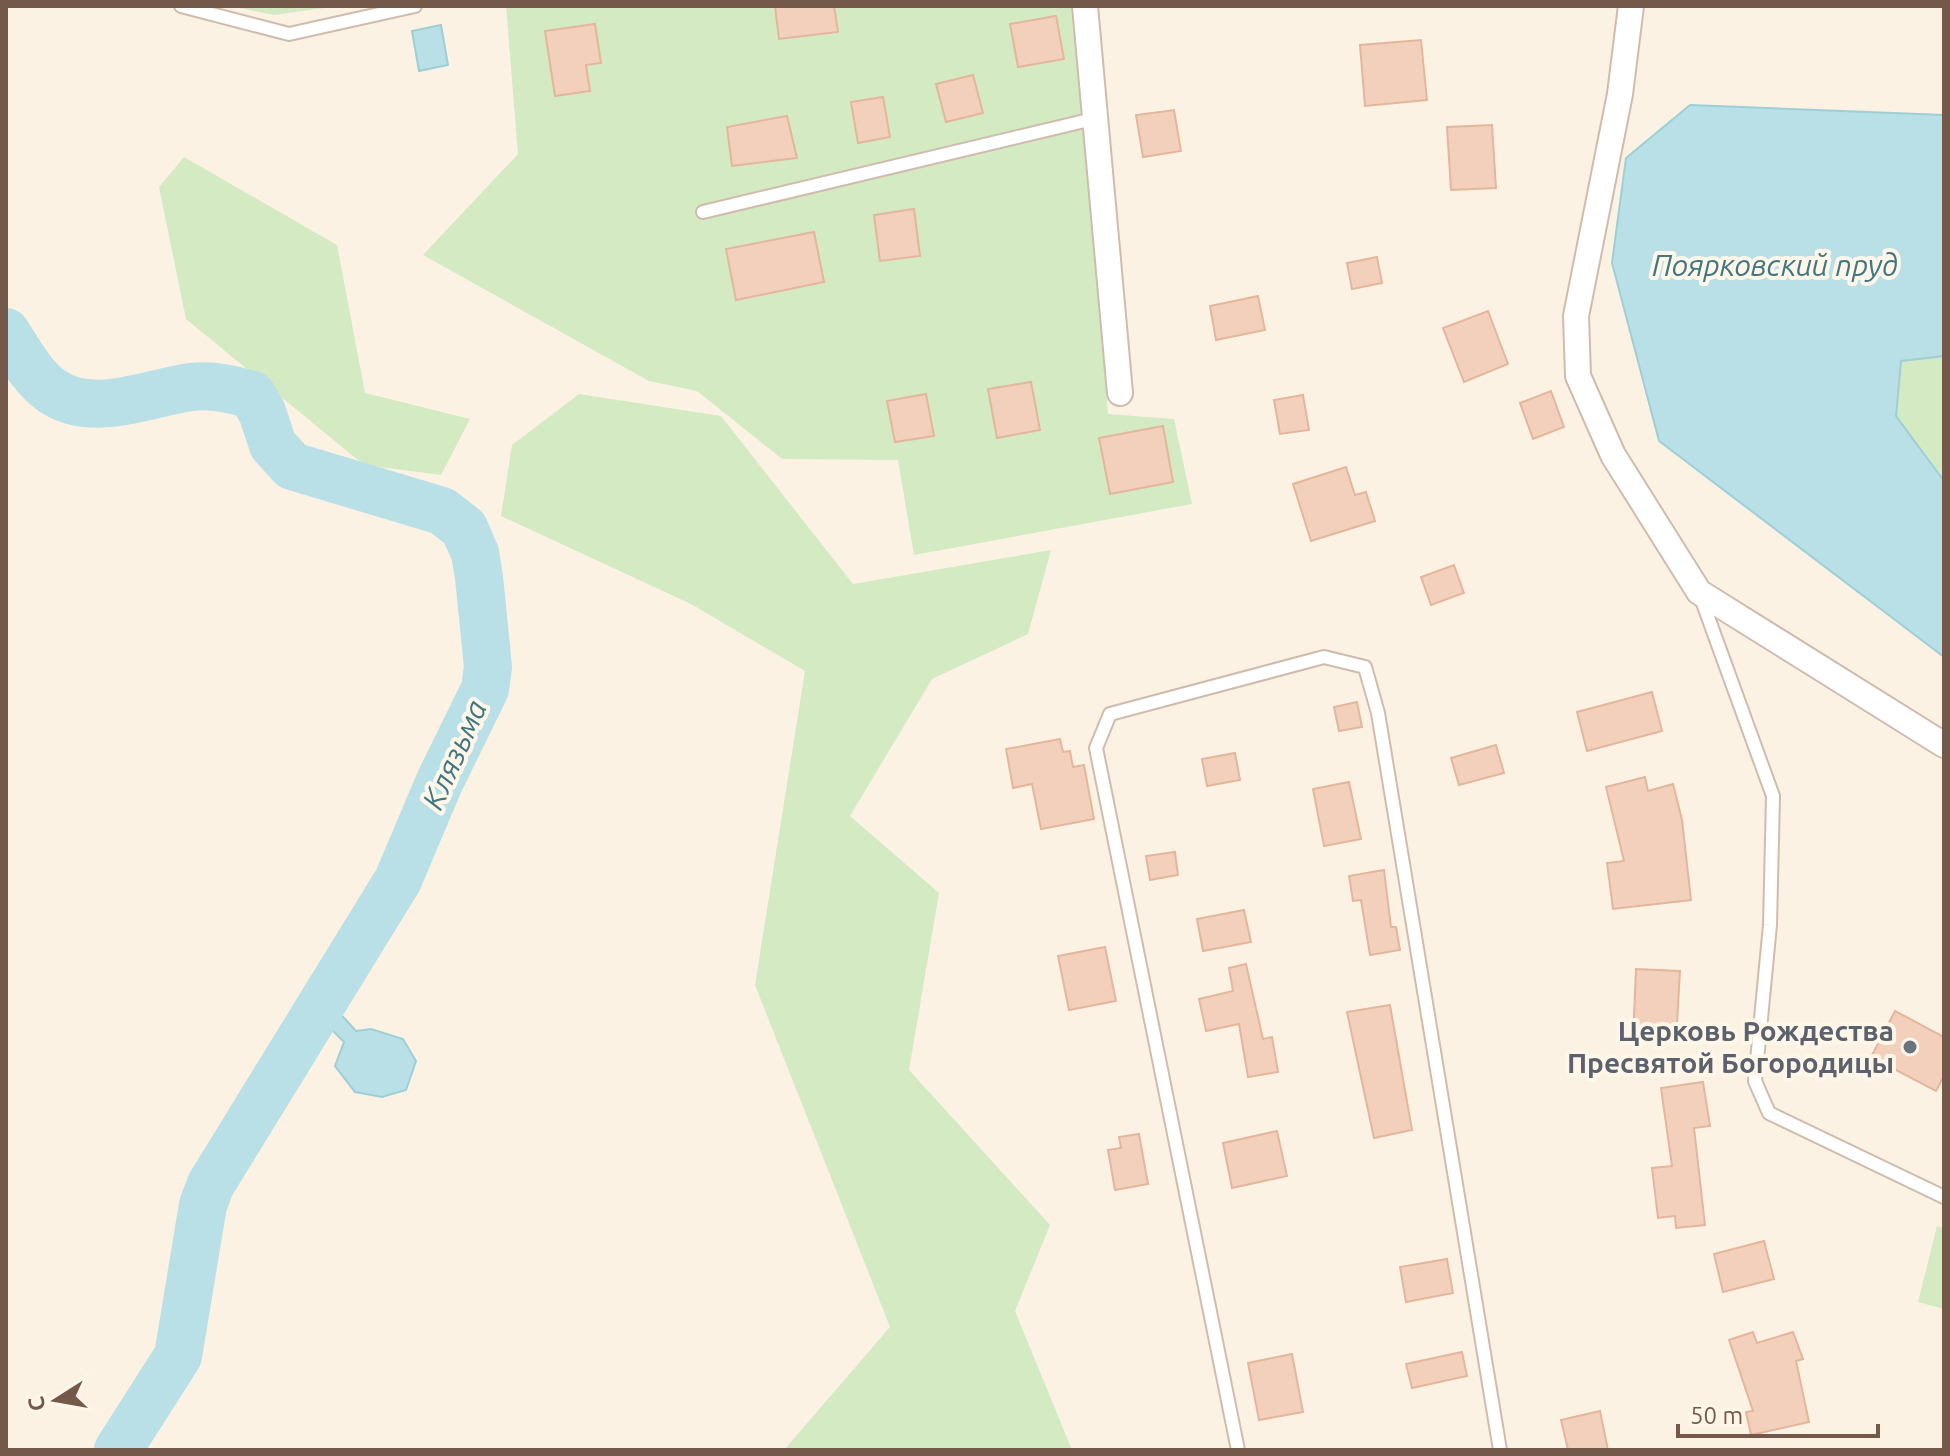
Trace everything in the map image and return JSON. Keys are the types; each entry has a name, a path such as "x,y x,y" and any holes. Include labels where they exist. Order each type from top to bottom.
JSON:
{"street":[{"path":"1085,6 1120,393"},
{"path":"1631,6 1620,94 1576,316 1578,376 1613,455 1699,592 1944,745"}],"lane":[{"path":"181,6 289,34 415,6"},
{"path":"703,212 1093,119"},
{"path":"1699,592 1773,796 1770,925 1755,1081 1769,1113 1944,1197"},
{"path":"1238,1450 1096,748 1110,714 1324,657 1365,667 1378,713 1500,1450"}],"green space":[{"path":"230,6 338,6 274,15"},
{"path":"506,6 1075,6 1108,414 1174,419 1192,504 914,555 898,460 782,459 697,391 649,381 423,255 518,154"},
{"path":"184,157 337,245 365,393 470,419 441,475 364,465 186,319 159,187"},
{"path":"1944,356 1944,481 1896,416 1901,360"},
{"path":"579,394 721,416 853,584 1051,550 1028,634 932,679 850,816 939,893 909,1070 1050,1225 1015,1311 1072,1450 784,1450 890,1327 755,985 805,671 691,604 501,516 512,445"},
{"path":"1937,1226 1944,1228 1944,1309 1918,1302"}],"water":[{"path":"441,25 448,65 419,71 412,31"},
{"name":"Поярковский пруд","path":"1690,105 1944,115 1944,356 1901,361 1896,416 1944,481 1944,657 1659,441 1612,263 1626,158"},
{"path":"326,998 356,1031 371,1029 403,1039 416,1061 406,1090 382,1097 355,1092 335,1066 344,1042 316,1014"}],"building":[{"path":"775,6 834,6 838,32 779,39"},
{"path":"1056,16 1064,59 1018,67 1010,24"},
{"path":"595,24 601,63 586,65 590,91 555,96 545,31"},
{"path":"1421,40 1427,100 1365,106 1360,45"},
{"path":"973,75 983,113 946,122 936,84"},
{"path":"883,97 890,137 858,143 851,102"},
{"path":"1174,110 1181,151 1143,157 1136,115"},
{"path":"787,116 797,158 732,166 727,127"},
{"path":"1492,125 1496,188 1451,190 1447,127"},
{"path":"914,209 920,256 880,261 874,215"},
{"path":"814,232 824,282 736,300 726,249"},
{"path":"1377,257 1382,283 1352,289 1347,263"},
{"path":"1258,296 1265,330 1216,340 1210,306"},
{"path":"1488,311 1508,364 1464,382 1443,328"},
{"path":"1031,382 1040,430 997,438 988,389"},
{"path":"1551,391 1564,427 1533,439 1520,403"},
{"path":"926,394 934,436 895,442 887,401"},
{"path":"1303,395 1309,430 1280,434 1274,400"},
{"path":"1163,426 1173,482 1110,494 1099,438"},
{"path":"1346,467 1355,495 1366,492 1375,521 1311,541 1293,484"},
{"path":"1454,565 1464,593 1431,605 1421,577"},
{"path":"1652,692 1662,731 1587,751 1577,712"},
{"path":"1357,702 1362,727 1339,731 1334,707"},
{"path":"1060,739 1063,752 1070,751 1073,767 1084,765 1094,819 1041,829 1032,784 1013,788 1006,749"},
{"path":"1496,745 1504,773 1459,785 1451,758"},
{"path":"1235,753 1240,780 1207,786 1202,759"},
{"path":"1645,777 1648,791 1673,784 1682,820 1691,900 1613,909 1607,863 1624,861 1606,787"},
{"path":"1349,782 1361,839 1324,846 1313,789"},
{"path":"1175,852 1178,875 1150,880 1146,856"},
{"path":"1384,870 1391,927 1396,927 1400,950 1370,955 1361,900 1353,901 1349,876"},
{"path":"1244,910 1251,942 1203,951 1197,919"},
{"path":"1105,947 1116,1001 1069,1010 1058,956"},
{"path":"1246,964 1263,1039 1272,1037 1278,1072 1248,1077 1239,1024 1206,1031 1199,999 1233,991 1229,968"},
{"path":"1636,969 1680,971 1676,1041 1633,1039"},
{"path":"1390,1005 1412,1130 1374,1138 1347,1012"},
{"name":"Церковь Рождества Пресвятой Богородицы","path":"1895,1011 1944,1037 1944,1076 1936,1091 1871,1057"},
{"path":"1703,1082 1710,1126 1694,1128 1705,1225 1676,1228 1675,1216 1658,1218 1652,1168 1672,1166 1661,1088"},
{"path":"1277,1131 1287,1176 1232,1188 1223,1143"},
{"path":"1139,1134 1148,1184 1115,1190 1108,1150 1121,1148 1119,1137"},
{"path":"1764,1241 1774,1279 1723,1292 1714,1254"},
{"path":"1447,1259 1453,1293 1406,1302 1400,1267"},
{"path":"1753,1332 1757,1343 1793,1332 1803,1359 1796,1361 1809,1422 1751,1435 1746,1412 1753,1411 1729,1340"},
{"path":"1462,1352 1467,1376 1412,1388 1406,1364"},
{"path":"1292,1354 1303,1412 1259,1420 1248,1363"},
{"path":"1600,1411 1608,1450 1568,1450 1561,1420"}],"waterway":[{"name":"Клязьма","path":"6,332 38,379 68,399 102,404 199,386 252,395 262,412 273,445 292,466 442,511 464,528 475,553 479,577 488,667 485,689 439,783 398,880 211,1184 203,1205 178,1356 118,1450"}],"place":[{"name":"Церковь Рождества Пресвятой Богородицы","path":"1910,1047"}]}
